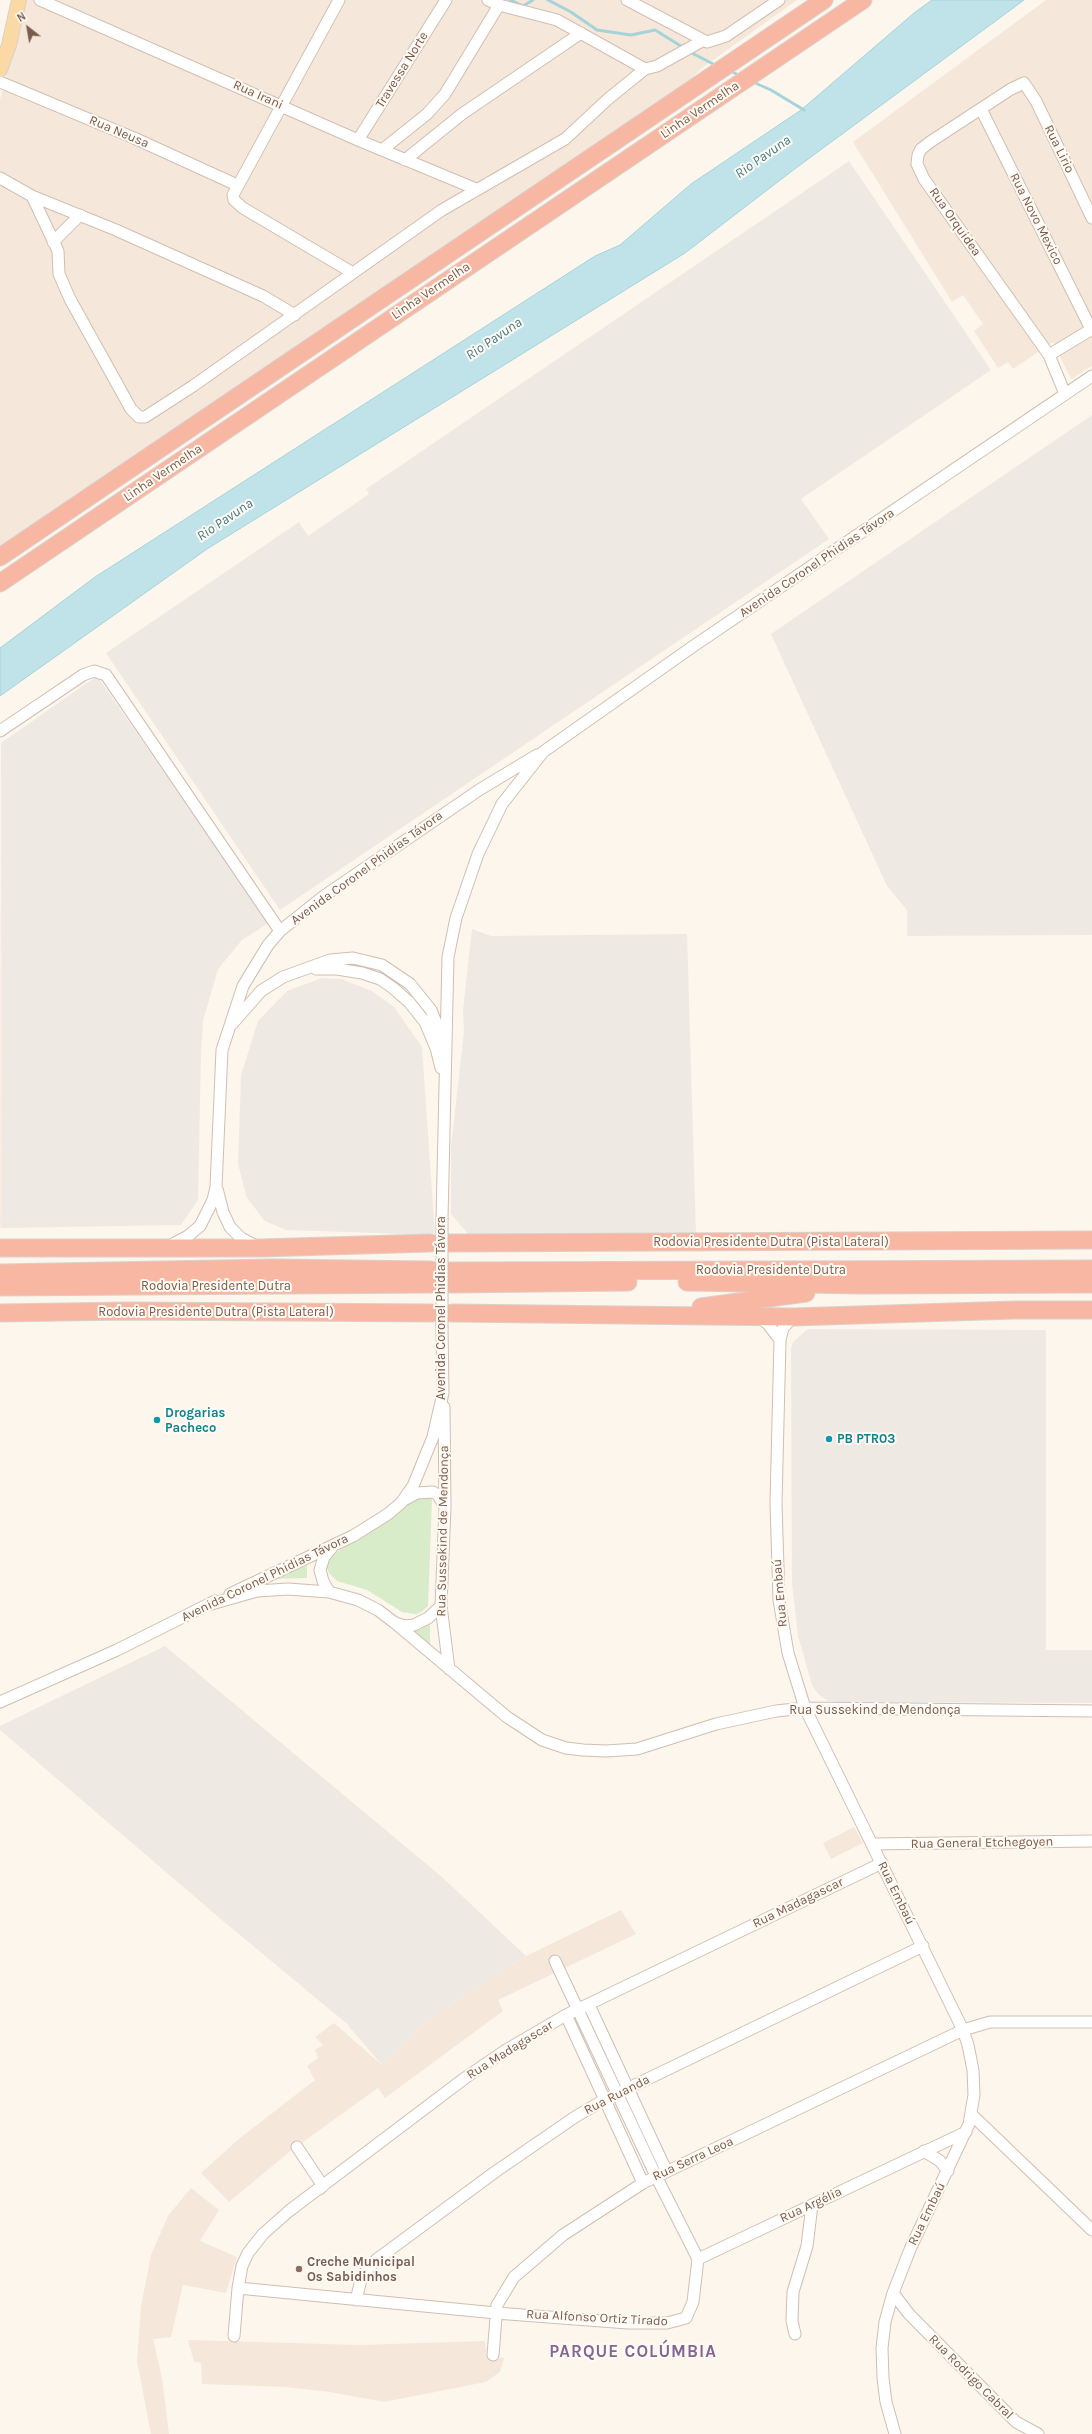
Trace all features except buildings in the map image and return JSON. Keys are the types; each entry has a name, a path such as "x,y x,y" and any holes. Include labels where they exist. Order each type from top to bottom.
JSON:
{"highway":[{"name":"Linha Vermelha","path":"0,557 824,0"},
{"name":"Linha Vermelha","path":"0,584 863,0"},
{"name":"Rodovia Presidente Dutra (Pista Lateral)","path":"449,1244 1092,1240"},
{"path":"0,1248 260,1248 430,1246 272,1268"},
{"name":"Rodovia Presidente Dutra","path":"0,1273 272,1268 431,1277 0,1287"},
{"name":"Rodovia Presidente Dutra","path":"1092,1269 450,1277 862,1285 1092,1284"},
{"path":"645,1314 862,1285"},
{"name":"Rodovia Presidente Dutra (Pista Lateral)","path":"0,1314 23,1312 135,1310 432,1313"},
{"path":"452,1314 645,1314 793,1317 1015,1310 1092,1310"}],"main road":[{"path":"0,70 9,45 19,0"}],"street":[{"name":"Rua Irani","path":"40,0 282,105 358,140 476,189"},
{"path":"339,0 232,195 234,200 243,208 353,273"},
{"name":"Travessa Norte","path":"358,140 446,0"},
{"path":"488,0 499,5 556,20 645,69"},
{"path":"627,0 698,43"},
{"path":"32,196 54,242 60,260 59,274 70,299 131,410 139,417 145,417 193,386 353,273 476,189 537,157 565,139 608,99 645,69 657,66 698,43 712,41 726,36 779,0"},
{"path":"382,150 428,114 445,94 499,5"},
{"path":"405,160 462,114 581,33"},
{"name":"Rua Neusa","path":"0,82 134,138 237,184"},
{"name":"Rua Orquidea","path":"1021,83 921,149 918,155 917,164 924,179 1049,355 1065,394"},
{"name":"Rua Lirio","path":"1021,83 1026,84 1036,101 1092,218"},
{"name":"Rua Novo Mexico","path":"981,109 1092,330"},
{"path":"0,178 32,196 80,215 263,296 295,315"},
{"path":"54,242 80,215"},
{"path":"1049,355 1092,330"},
{"name":"Avenida Coronel Phidias Távora","path":"167,1248 188,1236 200,1226 211,1208 216,1187 220,1069 226,1030 248,976 280,931 324,896 401,842 479,790 543,752 689,649 1092,376"},
{"path":"0,731 83,675 94,671 106,676 280,931"},
{"name":"Avenida Coronel Phidias Távora","path":"0,1702 208,1605 373,1525 401,1503 413,1486 427,1454 443,1393 442,1218 447,970 456,918 478,854 490,826 502,804 543,752"},
{"path":"226,1030 261,991 283,977 330,960 347,958 372,961 392,970 410,984 431,1010 441,1034 446,1054"},
{"path":"298,971 322,968 351,971 372,976 393,988 409,1002 425,1022 436,1048 444,1088"},
{"name":"Avenida Coronel Phidias Távora","path":"216,1187 223,1212 230,1227 241,1238 260,1248"},
{"path":"757,1316 768,1324 780,1340"},
{"name":"Rua Embaú","path":"793,1317 784,1328 780,1340 776,1503 779,1600 788,1653 805,1708 963,2030 968,2045 972,2070 972,2115 948,2171 911,2247 893,2293 888,2312 882,2348 883,2378 886,2402 895,2434"},
{"name":"Rua Sussekind de Mendonça","path":"443,1393 445,1507 441,1606 449,1669"},
{"path":"401,1503 417,1493 426,1490 438,1495 445,1507"},
{"path":"330,1592 323,1581 320,1570 324,1557 335,1544"},
{"name":"Rua Sussekind de Mendonça","path":"208,1605 257,1591 306,1589 330,1592 358,1600 378,1610 395,1623 507,1717 542,1740 566,1748 606,1751 637,1749 716,1724 776,1710 805,1708 1092,1711"},
{"path":"395,1623 406,1626 414,1625 428,1618 441,1606"},
{"name":"Rua General Etchegoyen","path":"872,1844 1092,1842"},
{"name":"Rua Madagascar","path":"234,2336 238,2288 242,2266 254,2245 274,2224 506,2050 566,2015 882,1863"},
{"name":"Rua Ruanda","path":"356,2300 362,2276 376,2260 547,2134 604,2100 923,1946"},
{"path":"556,1961 584,2007 628,2089 666,2170"},
{"path":"584,2007 617,2094 698,2259"},
{"path":"566,2015 643,2183"},
{"name":"Rua Serra Leoa","path":"493,2354 496,2313 502,2295 514,2277 530,2262 599,2210 666,2170 698,2157 963,2030 990,2022 1092,2022"},
{"path":"972,2115 1092,2230"},
{"name":"Rua Argélia","path":"698,2259 966,2132"},
{"path":"297,2147 321,2188"},
{"path":"924,2151 940,2161 948,2171"},
{"path":"795,2334 792,2315 793,2292 807,2246 812,2205"},
{"name":"Rua Alfonso Ortiz Tirado","path":"238,2288 496,2313 628,2323 677,2322 686,2318 690,2311 698,2259"},
{"name":"Rua Rodrigo Cabral","path":"893,2293 909,2314 1016,2422 1038,2434"},
{"path":"888,2312 909,2314"}],"shaded area":[{"path":"23,0 797,0 702,68 670,99 0,551 0,99 22,18"},
{"path":"1046,0 1092,0 1092,366 1071,379 1053,342 1013,369 1008,362 998,368 974,331 983,324 963,295 952,302 853,142"},
{"path":"849,161 991,370 801,499 829,539 280,910 106,653 299,522 308,536 369,494 366,489"},
{"path":"1092,415 1092,935 907,936 907,910 887,886 771,634"},
{"path":"97,676 269,923 242,940 218,969 203,1021 198,1200 181,1225 2,1228 1,743"},
{"path":"1,743 2,1228 0,1227"},
{"path":"472,929 491,936 687,934 696,1235 469,1235 451,1214 451,1147 464,1031 463,1010"},
{"path":"322,978 341,979 372,991 394,1007 422,1047 435,1235 286,1230 265,1221 247,1198 238,1164 241,1075 258,1021 287,991"},
{"path":"808,1329 1046,1330 1046,1650 1092,1650 1092,1703 840,1702 828,1701 819,1695 812,1685 798,1636 792,1582 791,1348 793,1342"},
{"path":"165,1646 442,1877 526,1956 465,1994 422,2025 382,2065 346,2023 222,1920 0,1730 0,1726"},
{"path":"854,1827 863,1843 831,1859 823,1843"},
{"path":"621,1910 636,1934 498,2000 503,2011 385,2098 378,2088 293,2149 229,2202 201,2173 240,2138 315,2080 307,2066 318,2058 315,2050 323,2045 315,2037 334,2023 382,2065 422,2025 465,1994 526,1956"},
{"path":"191,2188 219,2210 200,2241 237,2257 226,2293 183,2285 171,2337 153,2339 162,2378 169,2434 151,2434 137,2361 141,2306 151,2255 168,2216"},
{"path":"188,2340 360,2345 485,2341 487,2358 504,2358 500,2372 486,2382 384,2402 330,2392 285,2387 202,2384 201,2363 194,2362"}],"green space":[{"path":"420,1494 430,1496 432,1499 428,1606 421,1612 415,1614 402,1612 367,1590 337,1581 329,1573 325,1564 326,1559 387,1519"},
{"path":"307,1562 307,1578 269,1579"},
{"path":"430,1622 430,1649 408,1631 421,1629"}],"water":[{"name":"Rio Pavuna","path":"932,0 1024,0 796,168 685,253 207,549 0,696 0,648 95,577 595,256 620,245 691,184 801,110 914,13"}],"waterway":[{"path":"510,0 523,6 533,0"},
{"path":"548,0 571,12 597,30 631,35 655,30 684,48"},
{"path":"688,51 717,66"},
{"path":"730,71 741,76"},
{"path":"753,82 771,90 804,110"}],"place":[{"name":"Drogarias Pacheco","path":"157,1420"},
{"name":"PB PTR03","path":"829,1439"},
{"name":"Creche Municipal Os Sabidinhos","path":"299,2269"}],"district":[{"name":"PARQUE COLÚMBIA","path":"633,2352"}]}
